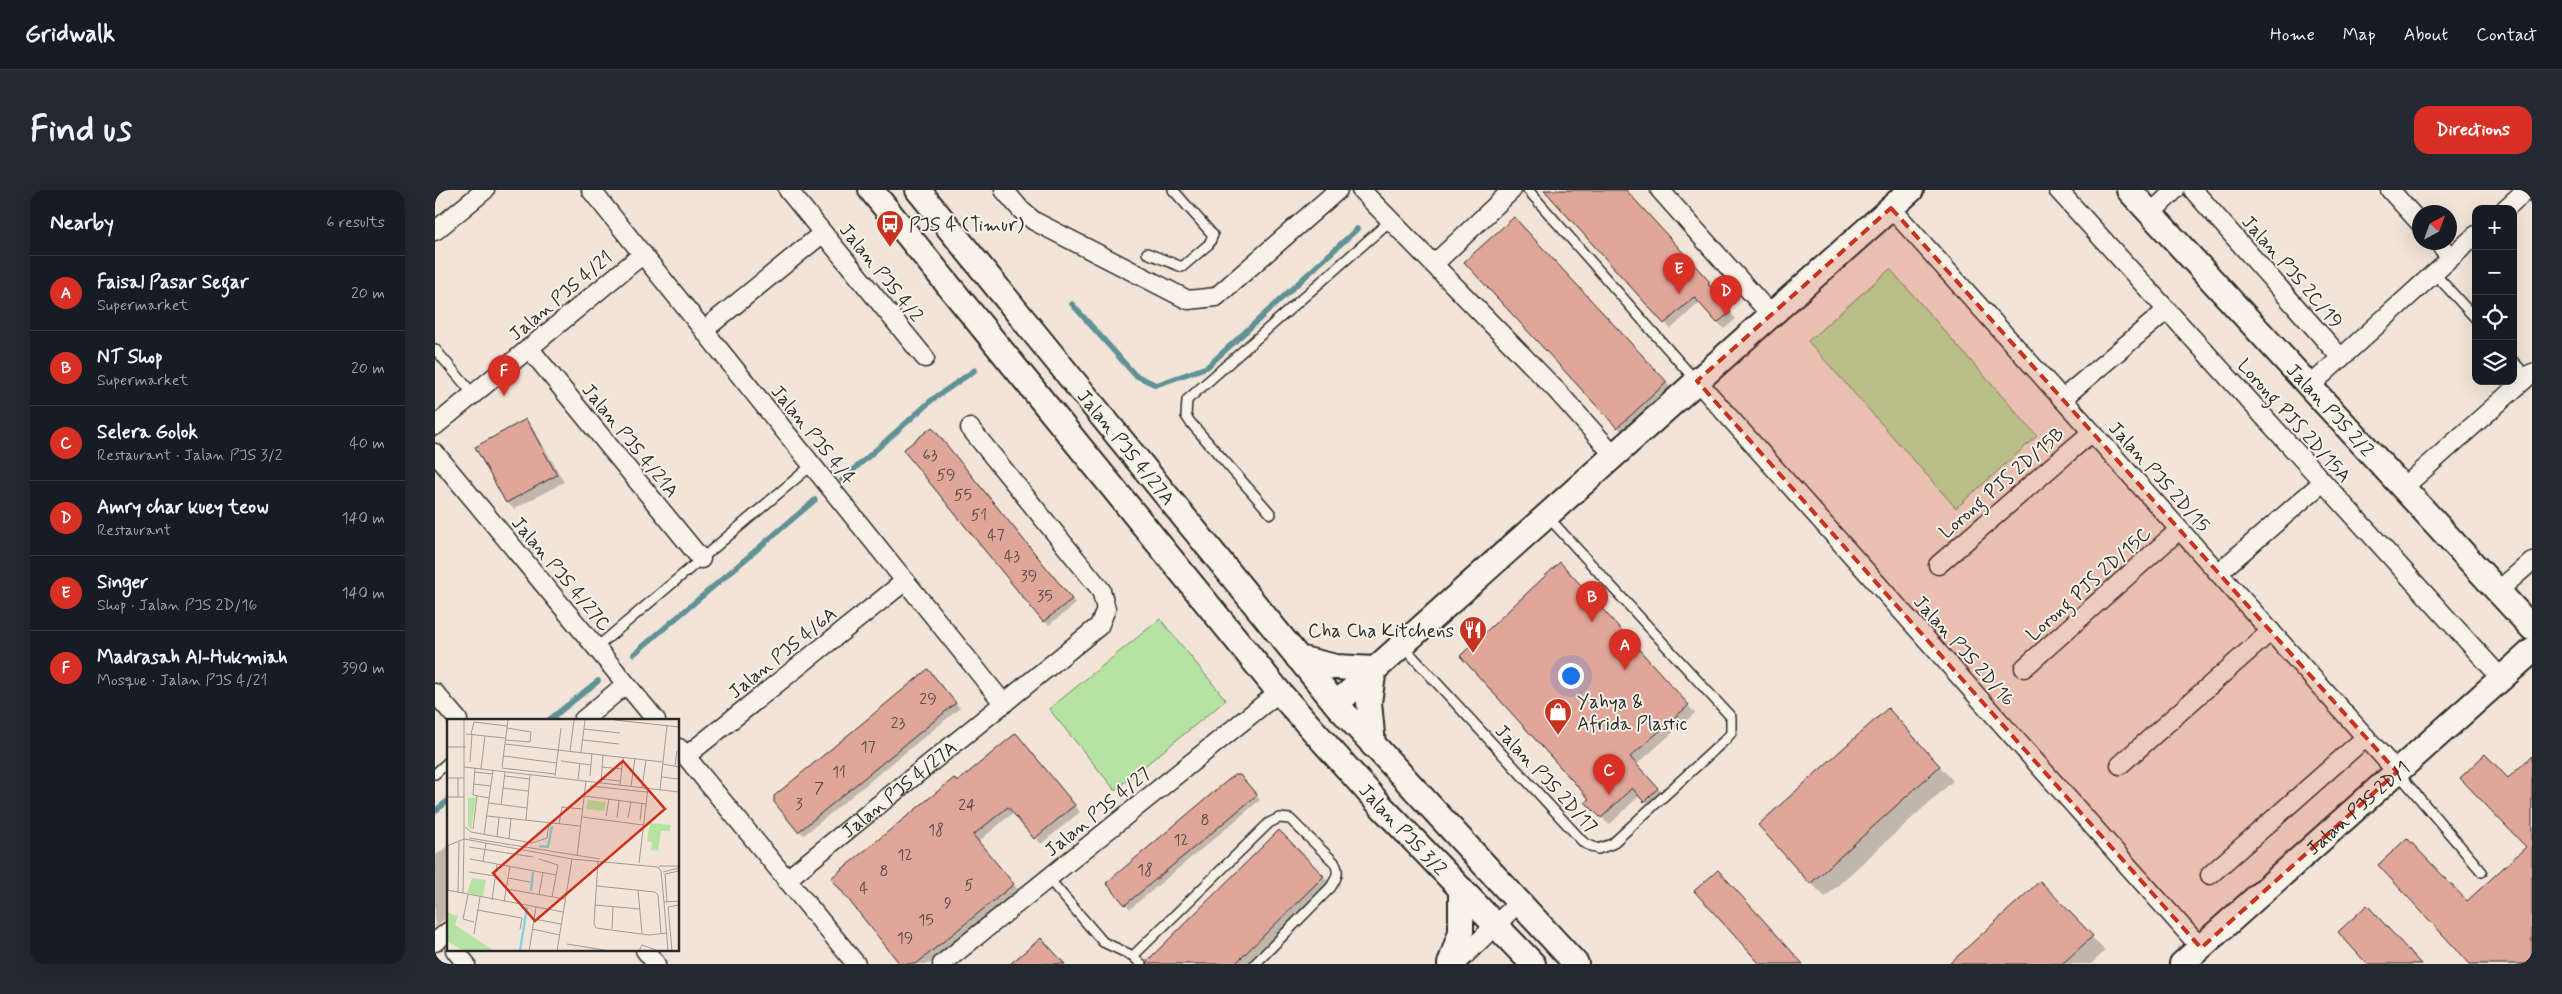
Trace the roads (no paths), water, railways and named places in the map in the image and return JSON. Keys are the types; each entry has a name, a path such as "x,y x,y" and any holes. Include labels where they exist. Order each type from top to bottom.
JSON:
{"main road":[{"path":"877,198 897,208 909,205 913,196 912,190"},
{"name":"Jalan PJS 4/27A","path":"917,190 1335,704"},
{"path":"1335,704 1911,190"},
{"name":"Jalan PJS 2/2","path":"2129,190 2532,628"},
{"name":"Jalan PJS 4/27A","path":"877,198 1279,692"},
{"path":"941,276 941,259 947,248 956,246 969,254"},
{"name":"Jalan PJS 2D/1","path":"2182,964 2532,651"},
{"path":"1298,658 1336,667 1373,669"},
{"path":"1373,669 1369,702 1373,745"},
{"name":"Jalan PJS 3/2","path":"1279,692 1381,806 1533,964"},
{"name":"Jalan PJS 3/2","path":"1335,704 1517,903 1576,964"},
{"path":"1450,964 1461,932 1461,888"}],"street":[{"path":"435,231 485,190"},
{"name":"Jalan PJS 4/4","path":"591,190 904,582 1004,704"},
{"name":"Jalan PJS 4/2","path":"788,190 925,358"},
{"path":"1004,190 1021,210 1034,221 1188,300 1216,297 1338,190"},
{"path":"1361,190 1434,264 1614,455"},
{"path":"1434,264 1512,190"},
{"path":"1661,190 1771,315"},
{"name":"Lorong PJS 2D/15A","path":"2058,190 2501,679"},
{"path":"2151,213 2175,190"},
{"name":"Jalan PJS 2C/19","path":"2193,190 2341,358"},
{"path":"2390,190 2412,214"},
{"path":"2509,205 2526,190"},
{"name":"Jalan PJS 2D/15","path":"1891,208 2397,772"},
{"path":"704,330 823,233"},
{"path":"2310,386 2472,239"},
{"path":"2445,250 2451,257"},
{"name":"Jalan PJS 4/21","path":"435,426 643,254"},
{"path":"2062,399 2167,310"},
{"name":"Jalan PJS 4/21A","path":"529,348 701,559"},
{"path":"2403,488 2531,377"},
{"name":"Jalan PJS 2D/16","path":"1697,381 2201,948"},
{"name":"Jalan PJS 4/27A","path":"786,880 1099,626 1106,609 1101,590 970,428"},
{"name":"Lorong PJS 2D/15B","path":"1938,565 2092,432"},
{"name":"Jalan PJS 4/27C","path":"435,453 655,719"},
{"path":"2218,573 2323,482"},
{"name":"Lorong PJS 2D/15C","path":"2024,668 2179,530"},
{"path":"2498,591 2532,561"},
{"name":"Jalan PJS 4/6A","path":"682,752 904,582"},
{"path":"2119,765 2271,631"},
{"path":"584,719 626,684"},
{"path":"435,692 456,719"},
{"name":"Jalan PJS 4/27","path":"942,964 1279,692"},
{"path":"2210,876 2366,737"},
{"path":"682,752 856,964"},
{"path":"1456,964 1517,903"},
{"path":"457,952 466,964"},
{"path":"647,952 656,964"}],"lane":[{"path":"1147,253 1182,267 1209,244 1213,234 1173,190"},
{"path":"1527,190 1697,381"},
{"path":"1271,514 1190,422 1186,416 1187,400 1390,221"},
{"path":"2434,273 2472,315"},
{"path":"435,349 473,394"},
{"path":"2517,365 2531,377"},
{"path":"596,648 812,465"},
{"name":"Jalan PJS 2D/17","path":"1401,644 1584,843 1598,849 1612,844 1726,739 1731,733 1731,717 1547,515"},
{"path":"435,774 447,763"},
{"path":"2397,772 2482,872"},
{"path":"1133,956 1269,823 1285,818 1290,819 1334,862 1338,875 1331,887 1255,964"},
{"path":"1048,878 1103,942 1133,956 1141,964"}],"waterway":[{"path":"1072,304 1135,375 1156,385 1207,367 1357,229"},
{"path":"842,480 933,399 975,370"},
{"path":"634,654 815,500"},
{"path":"550,719 598,681"},
{"path":"435,811 447,802"}],"place":[{"name":"PJS 4 (Timur)","path":"890,248"},
{"name":"Singer","path":"1679,294"},
{"name":"Amry char kuey teow","path":"1726,316"},
{"name":"Madrasah Al-Hukmiah","path":"504,396"},
{"name":"NT Shop","path":"1592,622"},
{"name":"Cha Cha Kitchens","path":"1473,654"},
{"name":"Faisal Pasar Segar","path":"1625,670"},
{"name":"Yahya & Afrida Plastic","path":"1558,736"},
{"name":"Selera Golok","path":"1609,795"}]}
